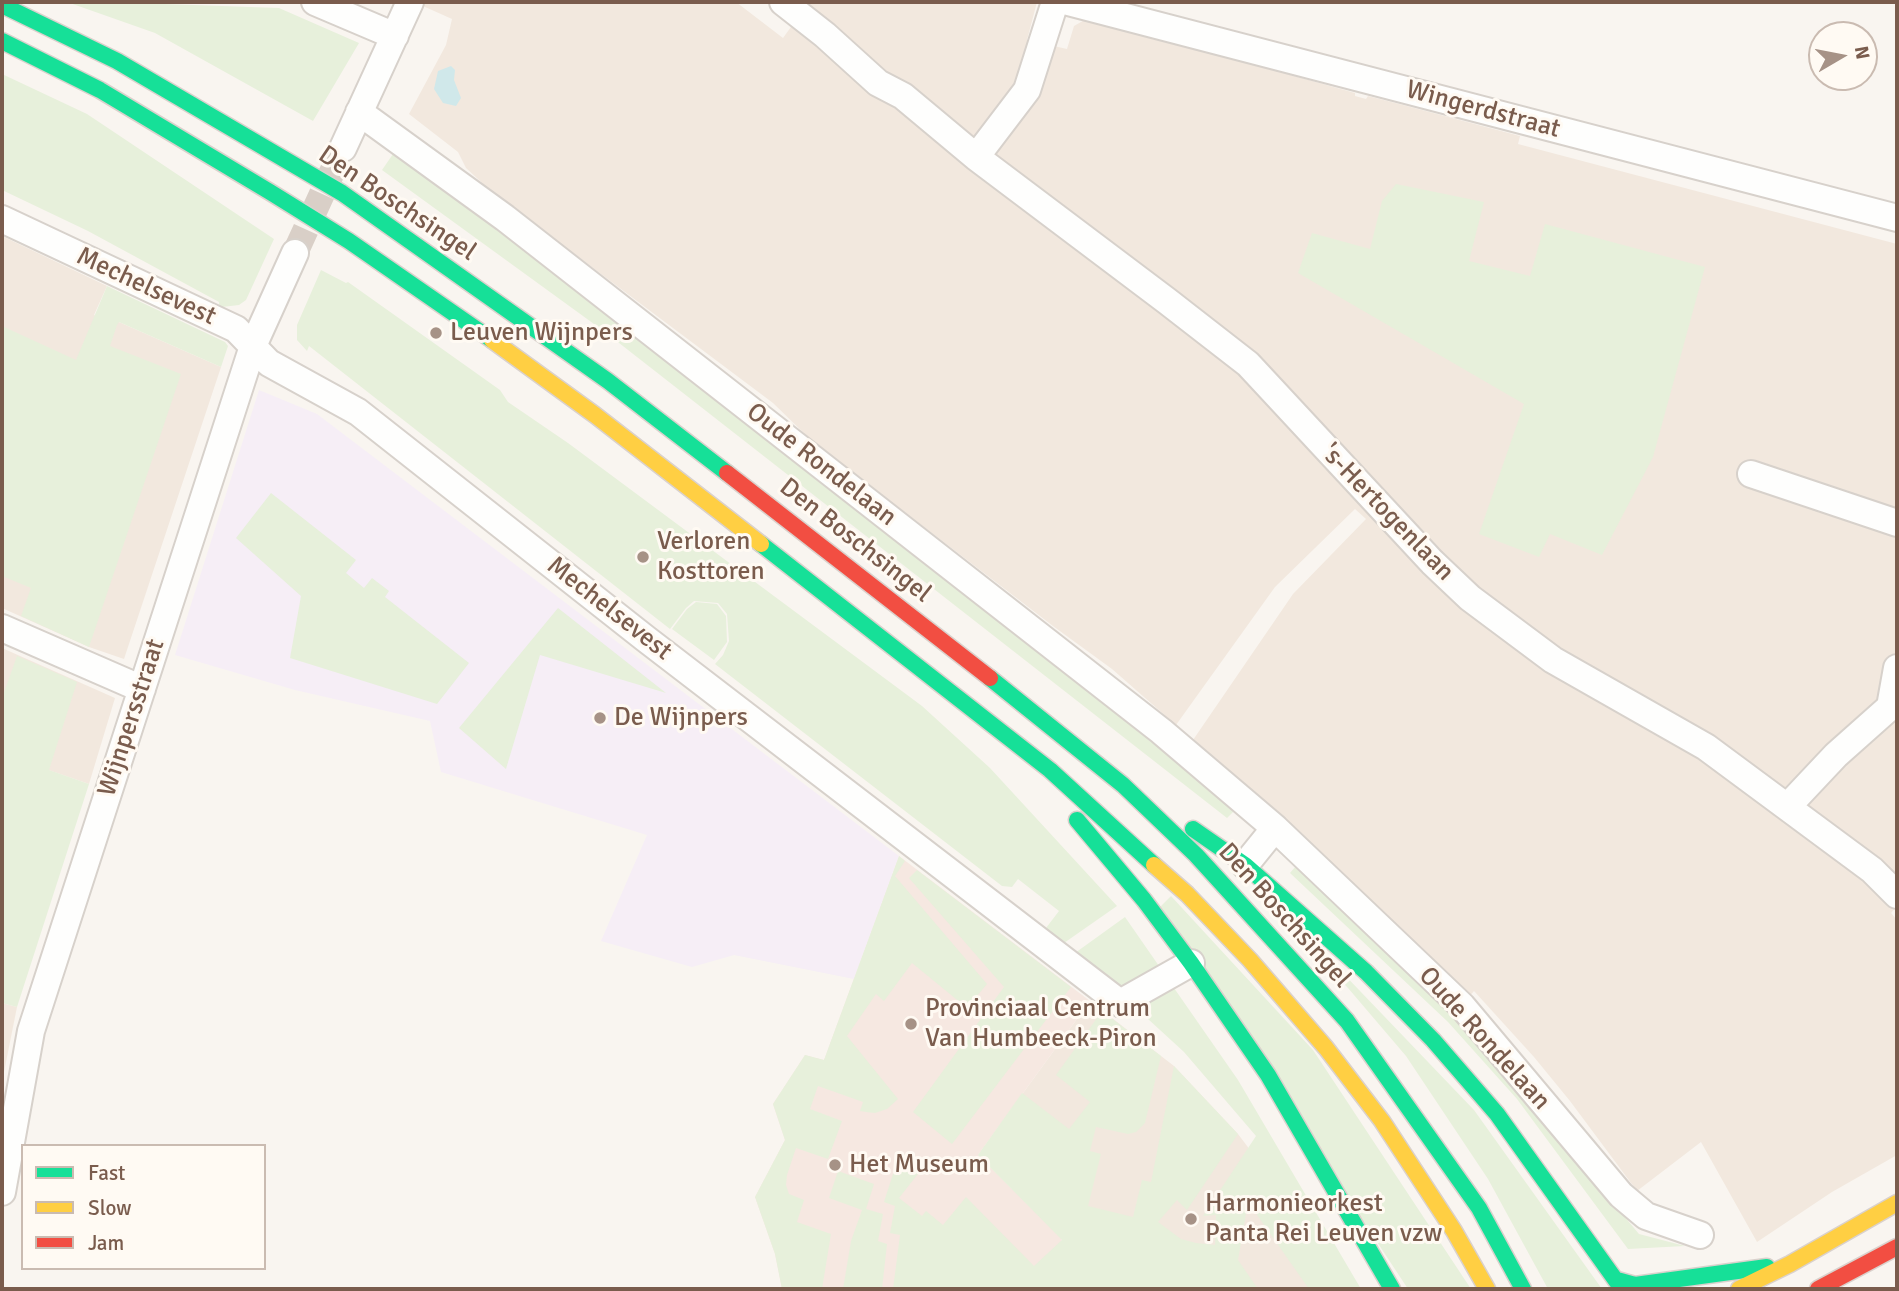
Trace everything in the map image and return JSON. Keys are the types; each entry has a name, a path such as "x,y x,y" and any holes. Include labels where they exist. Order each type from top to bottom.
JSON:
{"main road":[{"name":"Den Boschsingel","path":"2,5 117,61 342,193 608,381 959,653 1123,785 1196,855 1347,1021 1479,1208 1523,1289"},
{"name":"Den Boschsingel","path":"2,41 100,90 270,192 349,241 469,323 606,423 1050,770 1187,894 1250,960 1326,1048 1382,1121 1454,1231 1487,1289"},
{"path":"1050,770 1065,807 1144,900 1268,1075 1392,1289"},
{"path":"1123,785 1245,865 1366,972 1433,1040 1497,1114 1619,1285 1790,1264"},
{"path":"1740,1289 1897,1203"},
{"path":"1818,1289 1897,1247"}],"street":[{"path":"315,2 395,36"},
{"path":"343,148 410,2"},
{"name":"'s-Hertogenlaan","path":"783,2 825,35 878,83 903,96 975,157 1248,365 1432,562 1470,598 1553,660 1706,747 1872,870 1897,895"},
{"path":"975,157 1027,90 1055,2"},
{"name":"Wingerdstraat","path":"1068,2 1897,218"},
{"name":"Oude Rondelaan","path":"359,112 505,218 1161,731 1275,828 1462,1006 1621,1195 1646,1216 1700,1235"},
{"name":"Mechelsevest","path":"2,219 236,329 269,363 358,412 646,639 1120,1003 1191,963"},
{"name":"Wijnpersstraat","path":"2,1192 31,1031 253,346 295,253"},
{"path":"1751,474 1897,523"},
{"path":"2,628 142,689"},
{"path":"1788,806 1836,755 1890,707 1897,668"},
{"path":"1245,865 1275,828"}],"shaded area":[{"path":"414,2 736,2 783,38 809,2 1037,2 1027,40 1067,49 1074,26 1088,18 1355,93 1355,96 1366,99 1368,96 1520,136 1518,144 1897,244 1897,906 1891,913 1897,920 1897,1155 1832,1192 1757,1242 1701,1142 1637,1191 1570,1101 1474,991 1468,998 1193,740 1293,594 1366,519 1355,509 1275,587 1176,725 1112,669 812,441 773,403 493,193 466,168 458,152 409,114 446,45 452,19"},
{"path":"2,236 107,286 94,315 119,322 221,367 124,659 89,647 2,608"},
{"path":"259,390 317,414 899,856 854,979 734,955 692,967 601,941 647,835 441,772 430,721 295,690 175,655"},
{"path":"2,648 115,698 89,784 2,754"},
{"path":"899,856 1090,1001 978,1155 1062,1239 1050,1289 782,1289 775,1254 755,1197 785,1140 773,1104 805,1055 824,1060"},
{"path":"1090,1001 1174,1066 1238,1134 1355,1289 1050,1289 1062,1239 978,1155"},
{"path":"2,1003 17,1007 2,1082"}],"green space":[{"path":"67,2 158,2 279,8 359,43 313,121 155,33"},
{"path":"2,74 87,114 274,239 246,300 239,305 222,307 219,302 88,231 2,190"},
{"path":"393,154 470,203 1237,808 1227,818 605,332 382,170"},
{"path":"1396,184 1484,202 1469,261 1530,276 1545,224 1705,267 1653,457 1602,555 1550,534 1539,557 1479,534 1524,404 1298,273 1312,233 1370,249 1382,201"},
{"path":"321,270 348,282 500,390 508,402 568,443 922,706 990,768 1117,906 1064,943 1046,928 1059,911 1018,879 1012,887 1002,886 715,664 723,655 729,641 727,614 718,603 694,601 670,629 309,346 307,351 297,340 297,325"},
{"path":"107,286 225,342 228,346 221,367 119,322 117,325 110,346 181,374 89,647 21,616 31,588 2,576 2,326 76,360"},
{"path":"271,493 356,560 346,573 364,588 372,578 389,591 385,597 469,663 437,704 290,658 301,596 236,538"},
{"path":"696,602 717,604 726,616 727,642 714,660 672,629"},
{"path":"558,608 666,693 540,655 506,769 459,728"},
{"path":"17,656 77,682 49,770 89,784 17,1007 2,1003 2,698"},
{"path":"899,856 905,861 895,876 987,984 967,1008 912,963 884,1001 876,994 847,1036 898,1099 887,1109 875,1113 866,1112 860,1111 863,1102 818,1086 810,1109 842,1121 828,1159 796,1148 786,1185 789,1194 804,1200 797,1222 831,1234 822,1289 782,1289 775,1254 755,1197 785,1140 773,1104 805,1055 824,1060"},
{"path":"1296,866 1456,1015 1639,1234 1685,1246 1628,1249 1517,1099 1448,1022 1290,873"},
{"path":"917,870 1071,987 952,1144 913,1112 1004,987 909,878"},
{"path":"1171,896 1313,1050 1471,1289 1408,1289 1158,909"},
{"path":"1269,896 1474,1110 1602,1289 1548,1289 1488,1179 1406,1056 1348,988 1265,901"},
{"path":"1125,917 1159,966 1120,988 1075,953"},
{"path":"1174,988 1238,1080 1361,1289 1309,1289 1248,1202 1238,1260 1258,1289 893,1289 900,1235 890,1233 895,1206 884,1202 900,1152 925,1165 899,1198 922,1216 926,1211 943,1225 966,1197 1034,1266 1062,1240 978,1155 1022,1093 1069,1129 1090,1102 1056,1075 1102,1011 1161,1056 1145,1123 1136,1132 1128,1134 1096,1127 1090,1151 1101,1154 1088,1206 1133,1217 1142,1180 1151,1182 1174,1066 1238,1134 1187,1210 1177,1200 1158,1222 1181,1239 1215,1245 1216,1215 1203,1216 1256,1136 1184,1052 1136,1008"},
{"path":"838,1171 874,1184 866,1209 883,1214 878,1241 887,1244 882,1289 843,1289 851,1241 862,1210 829,1198"}],"water":[{"path":"451,66 455,70 454,80 461,98 456,106 443,103 434,89 438,71"}],"tunnel":[{"path":"295,253 343,148"}],"traffic: fast":[{"path":"2,5 117,61 342,193 608,381 727,473"},
{"path":"2,41 100,90 270,192 349,241 492,340"},
{"path":"761,544 1050,770 1154,865"},
{"path":"990,678 1123,785 1196,855 1347,1021 1479,1208 1523,1289"},
{"path":"1077,820 1144,900 1268,1075 1392,1289"},
{"path":"1193,829 1245,865 1366,972 1433,1040 1497,1114 1622,1289"},
{"path":"1617,1280 1635,1285 1767,1267"}],"traffic: slow":[{"path":"492,340 595,415 761,544"},
{"path":"1154,865 1187,894 1250,960 1326,1048 1382,1121 1454,1231 1487,1289"},
{"path":"1739,1289 1790,1264 1897,1203"}],"traffic: jam":[{"path":"727,473 990,678"},
{"path":"1818,1289 1897,1247"}],"place":[{"name":"Leuven Wijnpers","path":"436,333"},
{"name":"Verloren Kosttoren","path":"643,557"},
{"name":"De Wijnpers","path":"600,718"},
{"name":"Provinciaal Centrum Van Humbeeck-Piron","path":"911,1024"},
{"name":"Het Museum","path":"835,1165"},
{"name":"Harmonieorkest Panta Rei Leuven vzw","path":"1191,1219"}]}
